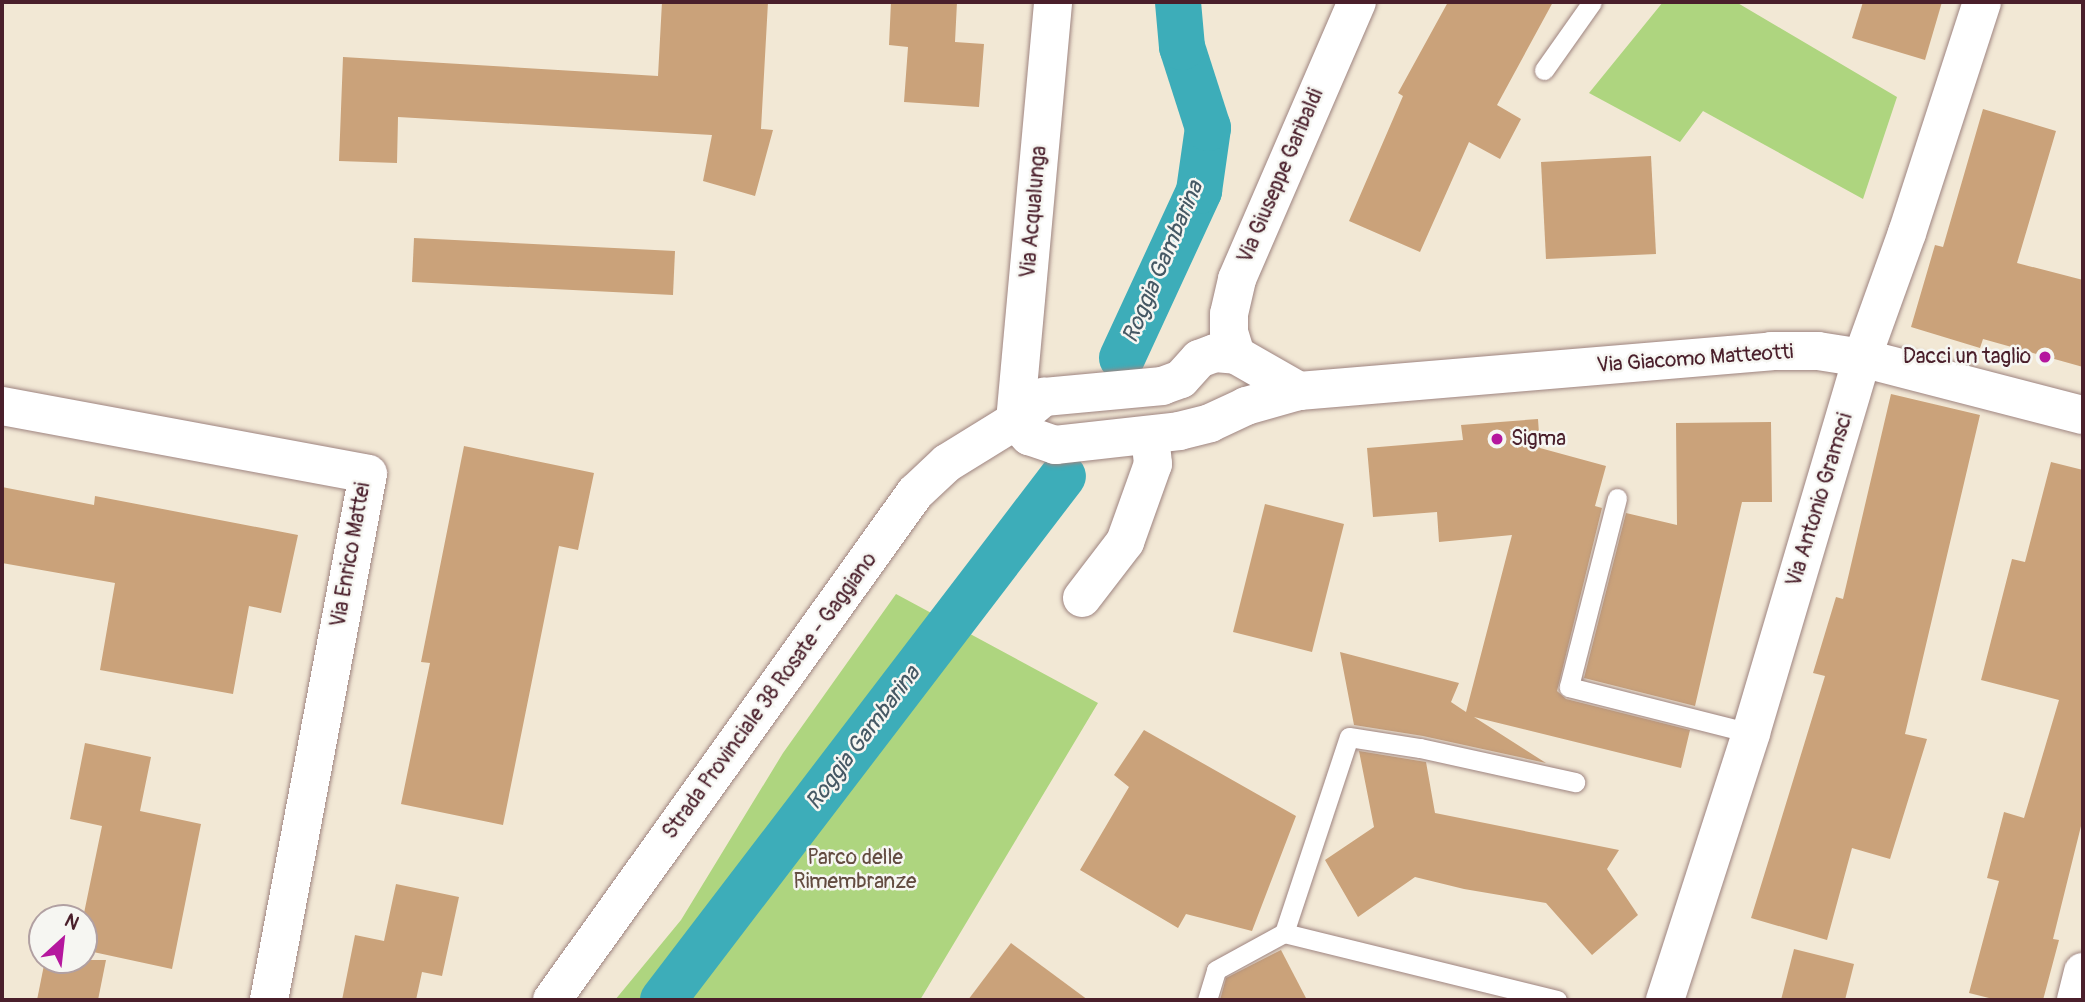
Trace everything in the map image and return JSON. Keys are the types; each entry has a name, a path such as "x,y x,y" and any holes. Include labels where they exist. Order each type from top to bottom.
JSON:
{"street":[{"name":"Via Acqualunga","path":"1015,421 1053,2"},
{"name":"Via Giuseppe Garibaldi","path":"1247,405 1258,389 1256,372 1243,360 1229,332 1229,314 1237,279 1357,2"},
{"name":"Via Antonio Gramsci","path":"1665,1000 1751,733 1862,358 1907,233 1982,2"},
{"name":"Via Giacomo Matteotti","path":"1015,421 1029,436 1055,445 1150,435 1210,423 1247,405 1299,391 1771,351 1818,351 1862,358 2083,415"},
{"name":"Strada Provinciale 38 Rosate - Gaggiano","path":"552,1000 915,493 947,463 1015,421 1044,397 1162,386 1181,379 1199,359 1215,353 1243,360"},
{"path":"1243,360 1299,391"},
{"name":"Via Enrico Mattei","path":"2,406 368,474 269,1000"},
{"path":"1082,598 1125,542 1153,464 1150,435"},
{"path":"2076,1000 2083,972"}],"lane":[{"path":"1544,70 1592,2"},
{"path":"1617,498 1569,687 1751,733"},
{"path":"1284,933 1349,737 1420,748 1575,782"},
{"path":"1207,1000 1216,970 1284,933 1557,1000"}],"green space":[{"path":"1663,2 1736,2 1897,97 1863,199 1703,111 1680,142 1589,93"},
{"name":"Parco delle Rimembranze","path":"896,594 1098,703 920,1000 615,1000 681,920 783,753"}],"building":[{"path":"662,2 768,2 761,129 773,130 755,196 703,181 712,135 398,117 397,163 339,161 343,57 658,76"},
{"path":"891,2 957,2 955,42 984,44 979,107 904,102 908,47 889,45"},
{"path":"1448,2 1553,2 1497,105 1521,119 1500,159 1469,142 1420,252 1349,221 1403,96 1398,93"},
{"path":"1863,2 1942,2 1925,60 1852,38"},
{"path":"1983,109 2056,131 2017,263 2083,280 2083,367 1983,339 1980,348 1911,327 1935,245 1943,247"},
{"path":"1651,156 1656,254 1546,259 1541,162"},
{"path":"414,238 675,251 673,295 412,282"},
{"path":"1891,394 1980,415 1905,734 1927,739 1890,859 1852,848 1827,940 1751,918 1825,676 1813,673 1836,597 1843,599"},
{"path":"1538,419 1540,448 1606,466 1595,506 1602,508 1557,691 1566,699 1690,730 1681,768 1474,717 1546,763 1423,736 1354,725 1340,652 1459,683 1451,702 1466,712 1512,535 1439,542 1437,512 1373,517 1367,448 1463,440 1461,425"},
{"path":"1771,422 1772,502 1742,502 1695,706 1584,678 1626,513 1677,525 1676,423"},
{"path":"464,446 594,473 578,550 559,546 503,825 401,804 430,663 421,662"},
{"path":"2051,462 2083,470 2083,818 2053,939 2059,940 2043,1000 1997,1000 1969,993 1999,881 1987,878 2004,812 2024,818 2059,700 1981,680 2012,559 2025,562"},
{"path":"2,487 94,505 95,496 298,535 281,613 249,606 233,694 100,670 115,583 2,563"},
{"path":"1265,504 1344,524 1312,652 1233,632"},
{"path":"1144,730 1296,816 1252,931 1186,914 1178,928 1080,870 1129,787 1114,775"},
{"path":"85,743 151,757 140,811 201,824 172,969 98,953 98,904 86,904 102,826 70,819"},
{"path":"1359,751 1426,762 1435,813 1619,850 1607,869 1638,915 1592,955 1546,903 1464,889 1415,877 1358,917 1325,860 1374,827"},
{"path":"396,884 459,897 442,976 422,972 416,1000 342,1000 355,935 384,941"},
{"path":"1011,943 1088,1000 968,1000"},
{"path":"1794,949 1854,964 1845,1000 1781,1000"},
{"path":"1281,950 1307,1000 1220,1000 1226,978"},
{"path":"98,960 106,960 98,1000 37,1000 42,974 98,974"}],"waterway":[{"name":"Roggia Gambarina","path":"1122,358 1199,191 1208,128 1182,47 1178,2"},
{"name":"Roggia Gambarina","path":"663,1000 1063,476"}],"place":[{"name":"Dacci un taglio","path":"2045,357"},
{"name":"Sigma","path":"1497,439"}]}
